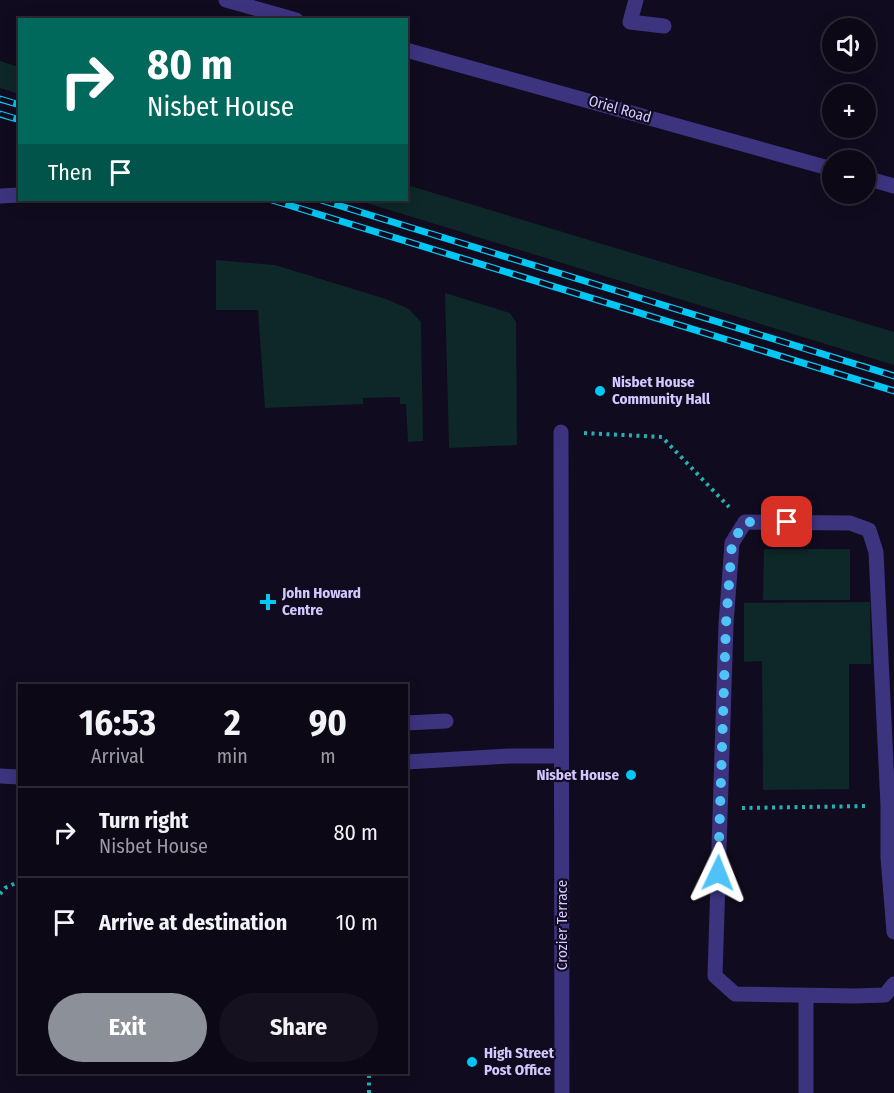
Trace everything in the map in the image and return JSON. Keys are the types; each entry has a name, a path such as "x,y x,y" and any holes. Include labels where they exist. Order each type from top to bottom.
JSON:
{"street":[{"path":"226,0 289,18"},
{"path":"636,0 630,22 664,26"},
{"name":"Oriel Road","path":"408,51 822,166"},
{"path":"876,181 894,186"},
{"path":"0,196 18,195"},
{"name":"Crozier Terrace","path":"561,432 562,1093"},
{"path":"894,932 888,858 888,806 876,552 868,530 850,523 745,522 732,543 726,624 715,976 735,994 885,995 894,984"},
{"path":"408,723 446,721"},
{"path":"408,762 561,756"},
{"path":"0,776 18,777"},
{"path":"806,996 806,1093"}],"path":[{"path":"561,432 662,437 745,522"},
{"path":"721,808 888,806"},
{"path":"0,894 5,888 18,882"},
{"path":"369,1074 369,1093"}],"green space":[{"path":"0,61 18,67 18,94 0,88"},
{"path":"408,185 894,332 894,365 360,201 408,201"},
{"path":"216,260 275,265 386,299 409,309 421,322 423,441 408,442 406,404 400,404 400,397 363,398 363,404 265,408 258,310 216,310"},
{"path":"445,293 510,313 516,322 517,445 449,448"},
{"path":"764,549 850,549 850,600 763,600"},
{"path":"870,602 871,664 849,664 849,789 763,790 762,661 744,662 744,603"}],"railway":[{"path":"0,99 18,104"},
{"path":"0,114 18,119"},
{"path":"275,201 894,391"},
{"path":"324,201 894,376"}],"place":[{"name":"Nisbet House Community Hall","path":"600,391"},
{"name":"John Howard Centre","path":"268,602"},
{"name":"Nisbet House","path":"631,775"},
{"name":"High Street Post Office","path":"472,1062"}],"route":[{"path":"718,873 726,624 732,543 745,522 787,522"}]}
